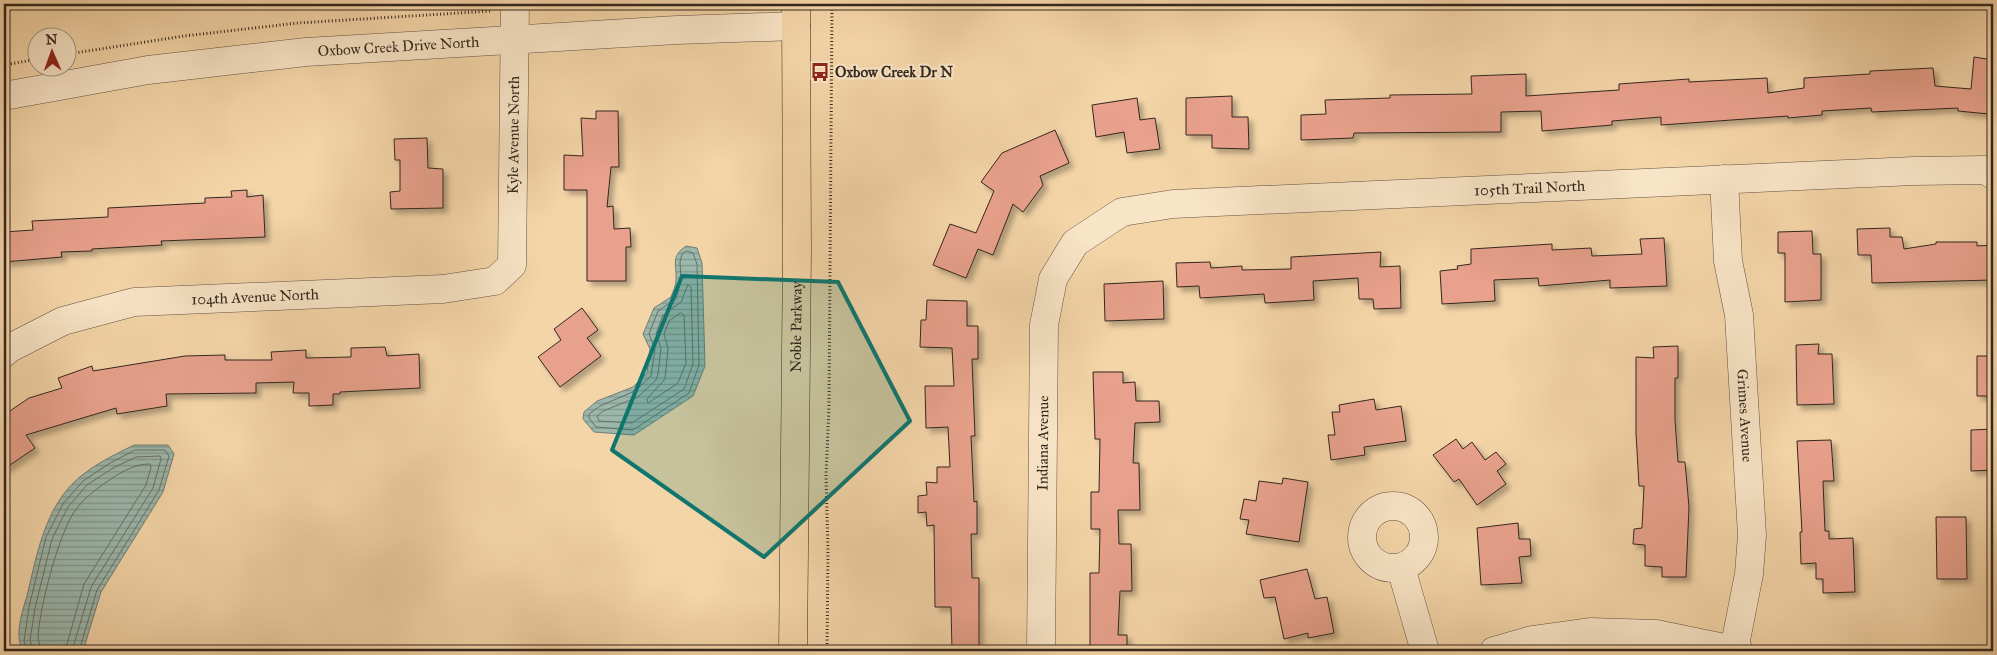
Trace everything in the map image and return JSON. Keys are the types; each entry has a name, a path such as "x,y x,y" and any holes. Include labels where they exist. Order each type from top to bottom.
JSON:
{"main road":[{"name":"Noble Parkway","path":"793,651 796,384 796,15"}],"street":[{"name":"Kyle Avenue North","path":"503,7 513,38 512,265"},
{"name":"Oxbow Creek Drive North","path":"4,96 138,72 256,57 369,47 677,30 796,15"},
{"name":"105th Trail North","path":"1075,243 1122,212 1173,204 1914,171 1986,170 1993,175"},
{"name":"Grimes Avenue","path":"1724,180 1728,261 1739,315 1752,536 1749,574 1736,650"},
{"name":"Indiana Avenue","path":"1041,651 1044,325 1053,279 1075,243"},
{"name":"104th Avenue North","path":"4,353 10,348 63,321 134,302 444,289 495,281 512,265"},
{"path":"1401,568 1425,651"},
{"path":"1494,651 1532,640 1590,632 1656,634 1736,650"}],"path":[{"path":"827,651 828,551 826,475 829,407 832,4"},
{"path":"78,52 184,36 281,24 503,7"},
{"path":"4,65 28,61"}],"highlighted area":[{"path":"682,276 838,282 910,421 764,557 612,450"}],"water":[{"path":"686,246 697,248 702,263 705,366 693,396 634,435 594,432 583,419 584,412 597,401 633,387 647,373 650,349 643,334 654,308 671,297 676,282 676,257"},
{"path":"134,445 168,445 174,454 163,492 101,592 83,651 23,651 19,638 21,616 44,531 59,501 69,488 87,471"}],"building":[{"path":"1974,57 1993,60 1993,105 1991,104 1989,114 1958,111 1958,108 1872,112 1871,108 1822,111 1822,115 1788,118 1788,116 1661,125 1661,117 1612,121 1612,125 1542,131 1541,111 1501,112 1501,132 1354,133 1353,138 1301,140 1301,115 1326,114 1325,100 1390,98 1390,95 1472,94 1471,76 1526,74 1526,96 1619,90 1619,84 1689,79 1689,82 1767,78 1768,93 1804,88 1804,78 1870,74 1870,71 1933,68 1935,86 1971,89"},
{"path":"1232,96 1232,117 1248,117 1249,149 1212,148 1212,135 1186,135 1186,98"},
{"path":"1137,98 1140,120 1155,118 1160,149 1127,153 1124,132 1096,137 1092,105"},
{"path":"596,111 618,111 619,167 611,167 607,207 613,206 614,229 630,228 631,247 626,247 626,281 587,281 587,190 564,190 564,155 583,156 581,118 596,119"},
{"path":"1055,130 1069,163 1040,176 1043,185 1023,212 1013,204 993,255 978,249 966,278 933,265 950,224 976,233 994,191 981,182 1002,153"},
{"path":"427,138 428,168 443,169 443,208 391,209 390,192 400,191 400,160 395,160 394,139"},
{"path":"247,190 247,197 263,195 265,237 161,241 162,245 61,252 62,257 4,262 4,232 33,230 32,221 108,217 108,208 205,203 205,198 232,197 231,191"},
{"path":"1890,228 1890,237 1902,237 1904,249 1936,244 1936,242 1977,242 1977,246 1993,245 1993,280 1872,283 1871,255 1858,255 1857,229"},
{"path":"1812,231 1813,254 1821,254 1821,300 1785,302 1785,253 1778,253 1778,232"},
{"path":"1664,238 1667,286 1610,288 1610,280 1539,286 1538,278 1494,280 1495,301 1442,304 1440,271 1458,269 1457,266 1471,264 1471,249 1552,244 1552,250 1591,248 1592,256 1642,254 1640,239"},
{"path":"1381,252 1380,267 1400,266 1401,308 1374,309 1373,299 1359,299 1358,278 1313,281 1314,300 1265,303 1264,294 1200,298 1199,286 1177,287 1176,263 1210,262 1211,268 1242,266 1242,270 1291,269 1291,257"},
{"path":"1163,281 1164,319 1105,321 1104,284"},
{"path":"927,300 967,301 967,326 978,326 978,359 972,359 975,436 971,436 974,502 977,501 977,534 971,534 972,578 979,578 979,651 952,651 951,607 935,607 934,525 927,526 926,512 918,513 918,496 927,495 926,482 937,483 937,467 950,467 948,427 926,428 925,386 954,386 952,348 920,347 921,320 926,320"},
{"path":"582,308 598,330 587,338 601,356 560,387 538,357 561,340 554,329"},
{"path":"1819,344 1818,354 1832,354 1834,404 1797,405 1796,345"},
{"path":"1678,346 1678,378 1675,378 1675,420 1678,462 1685,462 1689,507 1686,577 1662,577 1662,567 1645,566 1645,545 1633,544 1634,529 1642,528 1644,486 1639,486 1636,433 1636,357 1654,358 1653,347"},
{"path":"385,347 387,356 419,354 420,388 340,392 340,394 333,394 333,405 309,406 309,393 293,393 294,382 256,383 256,393 166,394 167,406 117,414 116,408 26,435 35,448 4,469 4,415 29,398 62,388 58,378 92,366 93,371 185,356 225,355 225,360 272,360 271,352 306,350 306,358 351,357 351,348"},
{"path":"1977,356 1993,356 1993,396 1977,396"},
{"path":"1093,372 1123,372 1123,383 1135,382 1136,401 1159,401 1160,422 1135,423 1133,463 1139,463 1140,510 1118,510 1119,544 1131,544 1132,591 1120,591 1118,635 1127,635 1127,651 1090,651 1090,573 1099,573 1100,529 1091,529 1091,492 1099,492 1100,439 1095,439"},
{"path":"1374,399 1376,410 1401,406 1406,441 1364,447 1365,455 1331,460 1328,435 1335,435 1332,412 1340,412 1339,405"},
{"path":"1993,429 1993,470 1971,471 1971,430"},
{"path":"1456,439 1463,449 1472,442 1485,460 1496,452 1506,464 1497,471 1506,484 1477,505 1459,479 1454,482 1433,455"},
{"path":"1831,440 1834,481 1823,481 1825,531 1829,531 1829,539 1853,538 1855,592 1823,593 1823,579 1816,579 1816,563 1801,564 1800,532 1802,532 1797,441"},
{"path":"1283,478 1308,482 1299,542 1246,534 1249,520 1240,519 1244,499 1256,501 1259,481 1282,484"},
{"path":"1936,517 1966,517 1967,579 1937,579"},
{"path":"1518,523 1519,539 1530,539 1531,556 1519,557 1522,583 1481,585 1477,528"},
{"path":"1307,569 1315,599 1327,597 1334,633 1308,638 1308,633 1284,639 1275,597 1264,598 1260,580"}],"place":[{"name":"Oxbow Creek Dr N","path":"820,72"}]}
